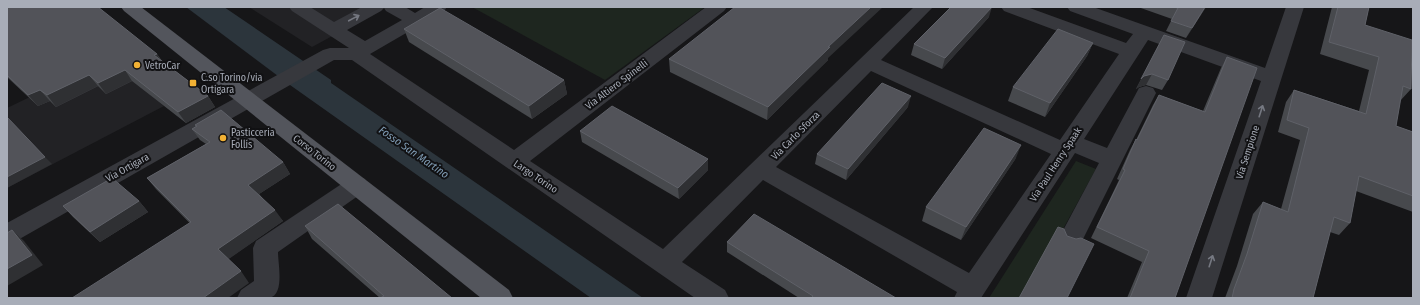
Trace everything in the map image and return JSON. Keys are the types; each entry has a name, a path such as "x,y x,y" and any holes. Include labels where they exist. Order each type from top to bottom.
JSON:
{"main road":[{"name":"Corso Torino","path":"130,7 500,298"}],"street":[{"name":"Largo Torino","path":"298,7 333,30 360,52 514,161 716,298"},
{"path":"333,30 374,7"},
{"path":"392,7 415,20"},
{"path":"360,52 438,7"},
{"name":"Via Altiero Spinelli","path":"514,161 718,7"},
{"name":"Via Carlo Sforza","path":"665,263 924,7"},
{"path":"1010,7 1130,51"},
{"path":"1076,7 1272,78"},
{"name":"Via Sempione","path":"1199,298 1295,7"},
{"name":"Via Paul Henry Spaak","path":"970,293 1144,31"},
{"name":"Via Ortigara","path":"7,234 330,54 360,52"},
{"path":"868,62 1067,146 1112,159"},
{"path":"1071,238 1146,93"},
{"path":"761,169 970,293"},
{"path":"250,298 267,286 265,248 357,185"}],"shaded area":[{"path":"249,7 386,7 312,47"},
{"path":"472,7 705,7 605,80"},
{"path":"107,60 164,106 7,188 7,108"},
{"path":"1076,161 1096,169 1025,298 989,298"}],"water":[{"name":"Fosso San Martino","path":"186,7 224,7 331,80 331,83 643,298 591,298 290,85"}],"building":[{"path":"7,7 98,7 157,54 154,55 208,96 178,112 125,70 98,83 89,75 47,95 40,90 28,95 7,75"},
{"path":"735,7 871,7 828,47 830,47 768,107 669,59"},
{"path":"951,7 992,7 945,58 914,44"},
{"path":"1173,7 1205,7 1192,28 1171,21 1178,8"},
{"path":"1338,7 1369,7 1365,25 1412,40 1411,89 1403,86 1396,126 1413,132 1413,196 1359,176 1350,223 1334,217 1313,298 1232,298 1263,202 1288,212 1309,128 1287,120 1294,90 1366,114 1379,57 1329,42"},
{"path":"440,8 564,80 529,106 404,29"},
{"path":"1058,29 1093,43 1050,103 1013,87"},
{"path":"1164,35 1185,42 1168,80 1152,74 1144,76 1141,79"},
{"path":"1227,57 1257,68 1175,298 1130,298 1149,251 1097,227 1125,170 1123,169 1136,139 1137,140 1159,95 1205,112"},
{"path":"882,83 911,96 848,169 817,154"},
{"path":"612,106 708,159 678,188 580,131"},
{"path":"221,110 283,162 248,185 275,210 218,249 241,271 203,298 72,298 191,222 147,178 210,142 192,129 197,126 195,125"},
{"path":"7,117 45,157 7,177"},
{"path":"984,128 1021,145 966,227 926,207"},
{"path":"112,178 139,201 90,232 63,206"},
{"path":"338,204 452,298 380,298 384,296 305,226"},
{"path":"754,214 896,298 811,298 813,296 727,242"},
{"path":"1058,227 1064,229 1067,236 1076,239 1081,238 1094,244 1067,298 1019,298"},
{"path":"12,230 32,255 7,269 7,233"}],"place":[{"name":"VetroCar","path":"137,65"},
{"name":"C.so Torino/via Ortigara","path":"193,83"},
{"name":"Pasticceria Follis","path":"223,138"}]}
